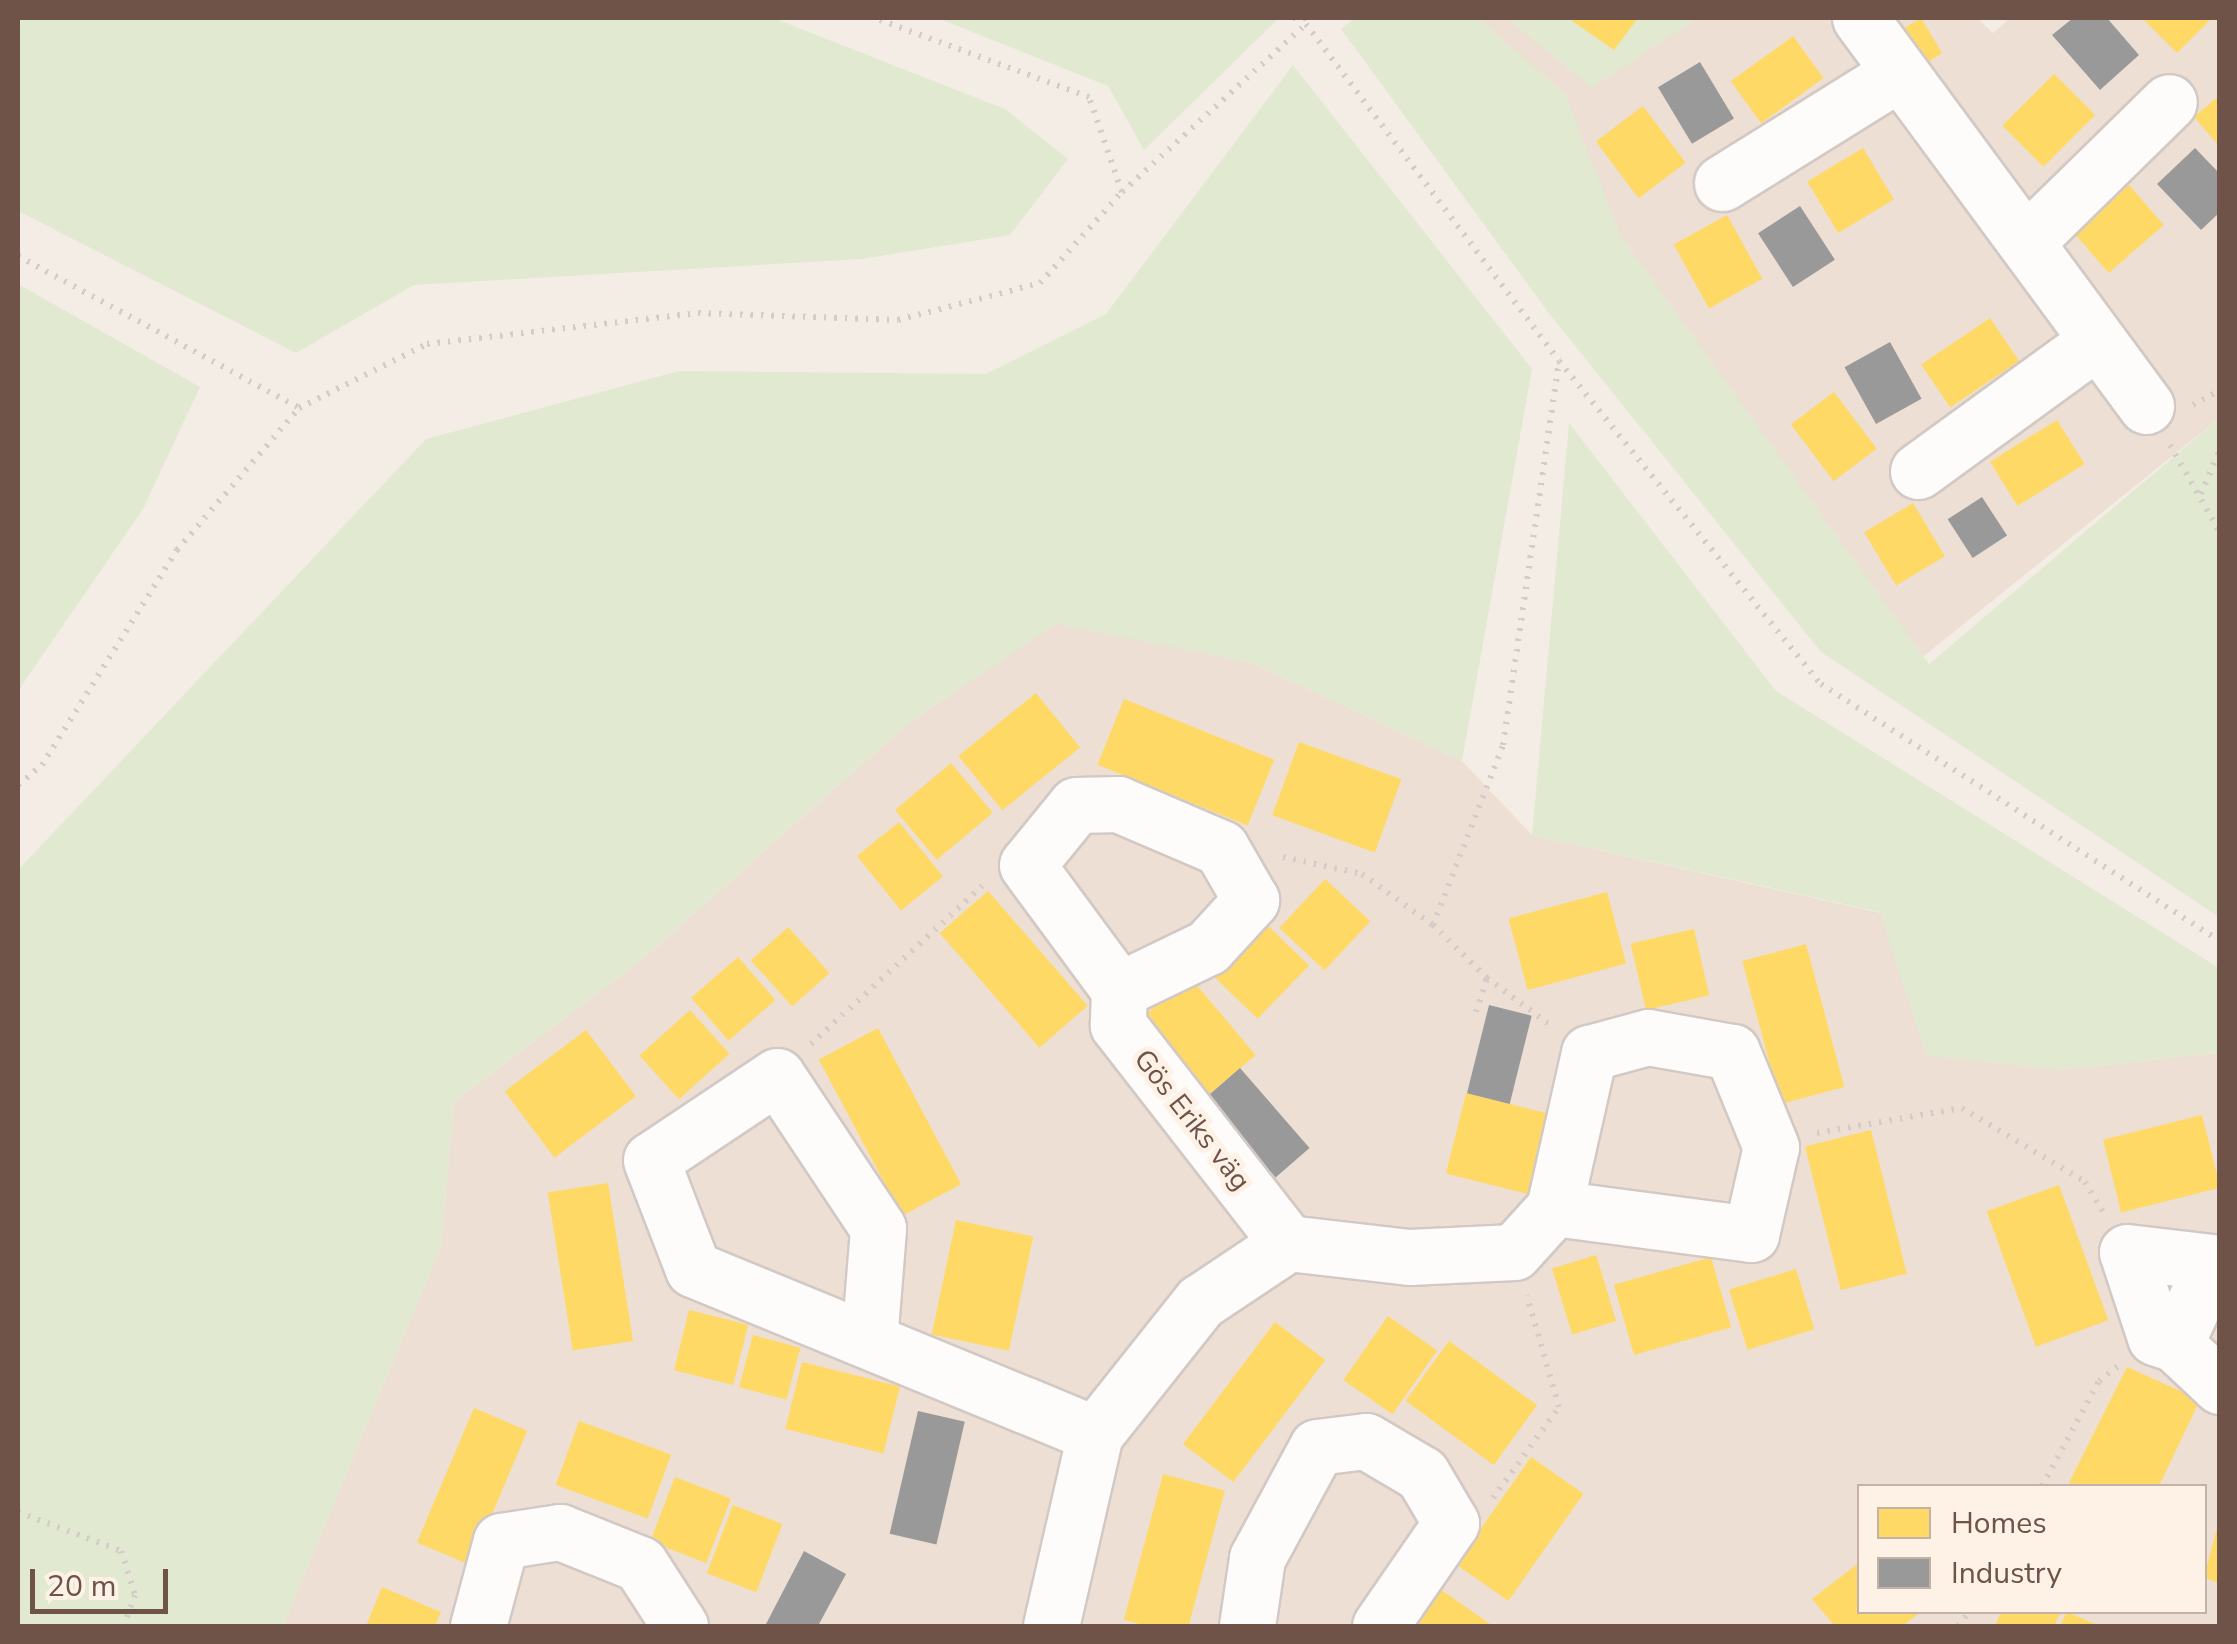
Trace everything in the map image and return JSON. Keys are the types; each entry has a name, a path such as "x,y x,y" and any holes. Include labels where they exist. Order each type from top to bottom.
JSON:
{"street":[{"path":"1860,18 2028,240 2094,343 2146,406"},
{"path":"1722,183 1899,73"},
{"path":"2028,240 2169,102"},
{"path":"1918,470 2094,343"},
{"path":"1028,865 1076,805 1118,804 1221,848 1251,900 1208,947 1119,1008"},
{"name":"Gös Eriks väg","path":"1028,865 1119,1008 1288,1244"},
{"path":"1051,1626 1094,1434 1200,1302 1288,1244 1409,1257 1514,1252 1554,1208 1588,1054 1648,1037 1732,1052 1771,1147 1751,1234 1554,1208"},
{"path":"869,1341 878,1228 777,1076 651,1160 692,1269 1094,1434"},
{"path":"2127,1252 2220,1263"},
{"path":"2127,1252 2165,1340 2220,1386"},
{"path":"2165,1340 2202,1286 2220,1275"},
{"path":"1246,1626 1257,1558 1317,1446 1366,1441 1422,1474 1448,1528 1380,1626"},
{"path":"478,1626 502,1541 560,1532 640,1564 680,1626"}],"path":[{"path":"874,18 1088,98 1122,192"},
{"path":"1294,18 1308,21 1559,361 1821,684 2220,941"},
{"path":"18,786 42,765 177,550 299,408 426,344 698,313 898,320 1040,284 1122,192 1308,21"},
{"path":"18,256 299,408"},
{"path":"1434,924 1503,744 1559,361"},
{"path":"2146,406 2220,533"},
{"path":"2201,495 2220,449"},
{"path":"1221,848 1362,874 1434,924 1487,978 1588,1054"},
{"path":"777,1076 990,879 1028,865"},
{"path":"1476,1012 1487,978"},
{"path":"1771,1147 1869,1117 1962,1108 2085,1182 2127,1252"},
{"path":"1448,1528 1486,1510 1559,1407 1514,1252"},
{"path":"2043,1484 2099,1381 2165,1340"},
{"path":"18,1512 121,1550 135,1595 124,1626"}],"shaded area":[{"path":"1377,18 1977,18 1993,33 2010,18 2219,18 2217,420 1904,672"},
{"path":"1056,623 1250,662 1462,761 1532,835 1881,913 2055,1070 2219,1053 2219,1626 283,1626 441,1246 454,1102 644,958 905,726"}],"green space":[{"path":"18,18 773,18 1005,109 1068,159 1010,235 862,259 414,285 296,353 18,211"},
{"path":"937,18 1279,18 1144,150 1108,86"},
{"path":"1355,18 1478,18 1565,94 1621,236 1929,664 2217,420 2219,288 2219,917 1821,652 1548,312 1341,29"},
{"path":"1507,18 1697,18 1592,88"},
{"path":"1293,65 1532,369 1462,761 1250,662 1056,624 905,726 644,958 454,1102 441,1246 283,1626 18,1626 18,870 426,439 679,371 986,374 1106,314"},
{"path":"18,284 200,387 143,509 18,691"},
{"path":"1569,423 1776,691 2219,968 2219,1053 2055,1070 1926,1055 1880,912 1532,835"}],"building: Homes":[{"path":"1568,18 1638,18 1614,50"},
{"path":"1921,18 1942,53 1915,70 1894,34"},
{"path":"2142,18 2212,18 2177,53"},
{"path":"1793,36 1824,78 1761,123 1731,81"},
{"path":"2054,74 2095,115 2043,167 2002,126"},
{"path":"2220,95 2220,147 2194,117"},
{"path":"1643,106 1686,163 1639,198 1596,142"},
{"path":"1863,148 1894,199 1838,233 1807,181"},
{"path":"2129,185 2164,225 2109,273 2074,233"},
{"path":"1727,215 1762,279 1709,308 1674,245"},
{"path":"1990,318 2019,361 1950,408 1921,364"},
{"path":"1834,392 1877,449 1834,481 1791,424"},
{"path":"2057,420 2085,464 2018,506 1990,462"},
{"path":"1913,503 1945,556 1896,586 1864,532"},
{"path":"1036,693 1080,747 1002,810 958,756"},
{"path":"1124,699 1274,760 1248,826 1097,765"},
{"path":"1299,742 1401,779 1375,853 1272,815"},
{"path":"951,763 993,813 937,860 895,810"},
{"path":"899,822 943,876 901,910 857,856"},
{"path":"1325,879 1370,921 1325,970 1279,928"},
{"path":"988,891 1088,1006 1039,1048 940,933"},
{"path":"1607,892 1626,963 1528,990 1508,918"},
{"path":"1263,921 1309,965 1258,1019 1212,974"},
{"path":"788,927 829,973 792,1007 751,960"},
{"path":"1694,929 1709,995 1646,1010 1631,944"},
{"path":"1806,944 1844,1087 1781,1104 1742,961"},
{"path":"738,957 775,1000 729,1041 691,998"},
{"path":"1190,977 1256,1055 1197,1105 1131,1026"},
{"path":"690,1010 729,1054 679,1099 639,1056"},
{"path":"878,1028 961,1184 902,1216 819,1059"},
{"path":"586,1030 636,1096 554,1158 505,1091"},
{"path":"1466,1093 1556,1115 1536,1196 1446,1174"},
{"path":"2202,1115 2220,1188 2121,1212 2103,1140"},
{"path":"1871,1130 1907,1274 1841,1290 1805,1146"},
{"path":"608,1183 633,1341 573,1351 548,1193"},
{"path":"2059,1185 2108,1320 2036,1347 1987,1211"},
{"path":"956,1220 1033,1236 1009,1351 932,1334"},
{"path":"1596,1255 1616,1321 1572,1334 1552,1268"},
{"path":"1711,1257 1731,1327 1634,1355 1614,1285"},
{"path":"1796,1269 1814,1329 1747,1350 1729,1289"},
{"path":"689,1310 748,1325 733,1385 674,1370"},
{"path":"1388,1316 1437,1350 1392,1414 1343,1380"},
{"path":"1275,1322 1325,1360 1233,1482 1183,1444"},
{"path":"753,1335 800,1348 786,1400 739,1387"},
{"path":"1449,1341 1537,1405 1494,1465 1406,1401"},
{"path":"802,1362 900,1386 883,1453 785,1429"},
{"path":"2127,1367 2200,1400 2160,1484 2069,1483"},
{"path":"474,1408 527,1431 470,1565 417,1542"},
{"path":"579,1421 671,1455 648,1518 556,1485"},
{"path":"1531,1457 1583,1494 1508,1601 1456,1564"},
{"path":"1163,1474 1225,1491 1189,1626 1147,1626 1124,1620"},
{"path":"675,1477 731,1499 706,1563 650,1541"},
{"path":"733,1505 782,1524 756,1592 707,1573"},
{"path":"2220,1517 2220,1584 2207,1578"},
{"path":"1857,1564 1857,1614 1918,1614 1902,1626 1835,1626 1812,1599"},
{"path":"1430,1582 1493,1626 1398,1626"},
{"path":"382,1587 441,1612 435,1626 366,1626"},
{"path":"2000,1614 2060,1614 2054,1626 1995,1626"},
{"path":"2066,1614 2072,1614 2100,1626 2060,1626"}],"building: Industry":[{"path":"2073,18 2107,18 2139,55 2100,90 2052,35"},
{"path":"1700,62 1734,119 1692,144 1658,87"},
{"path":"2195,148 2220,174 2220,212 2201,230 2157,184"},
{"path":"1800,206 1835,260 1793,287 1758,233"},
{"path":"1890,342 1922,399 1876,424 1845,367"},
{"path":"1982,497 2007,536 1973,558 1948,519"},
{"path":"1489,1005 1532,1016 1510,1104 1467,1093"},
{"path":"1240,1068 1310,1148 1276,1178 1206,1098"},
{"path":"918,1411 965,1422 936,1545 890,1534"},
{"path":"804,1551 846,1574 818,1626 765,1626"}]}
